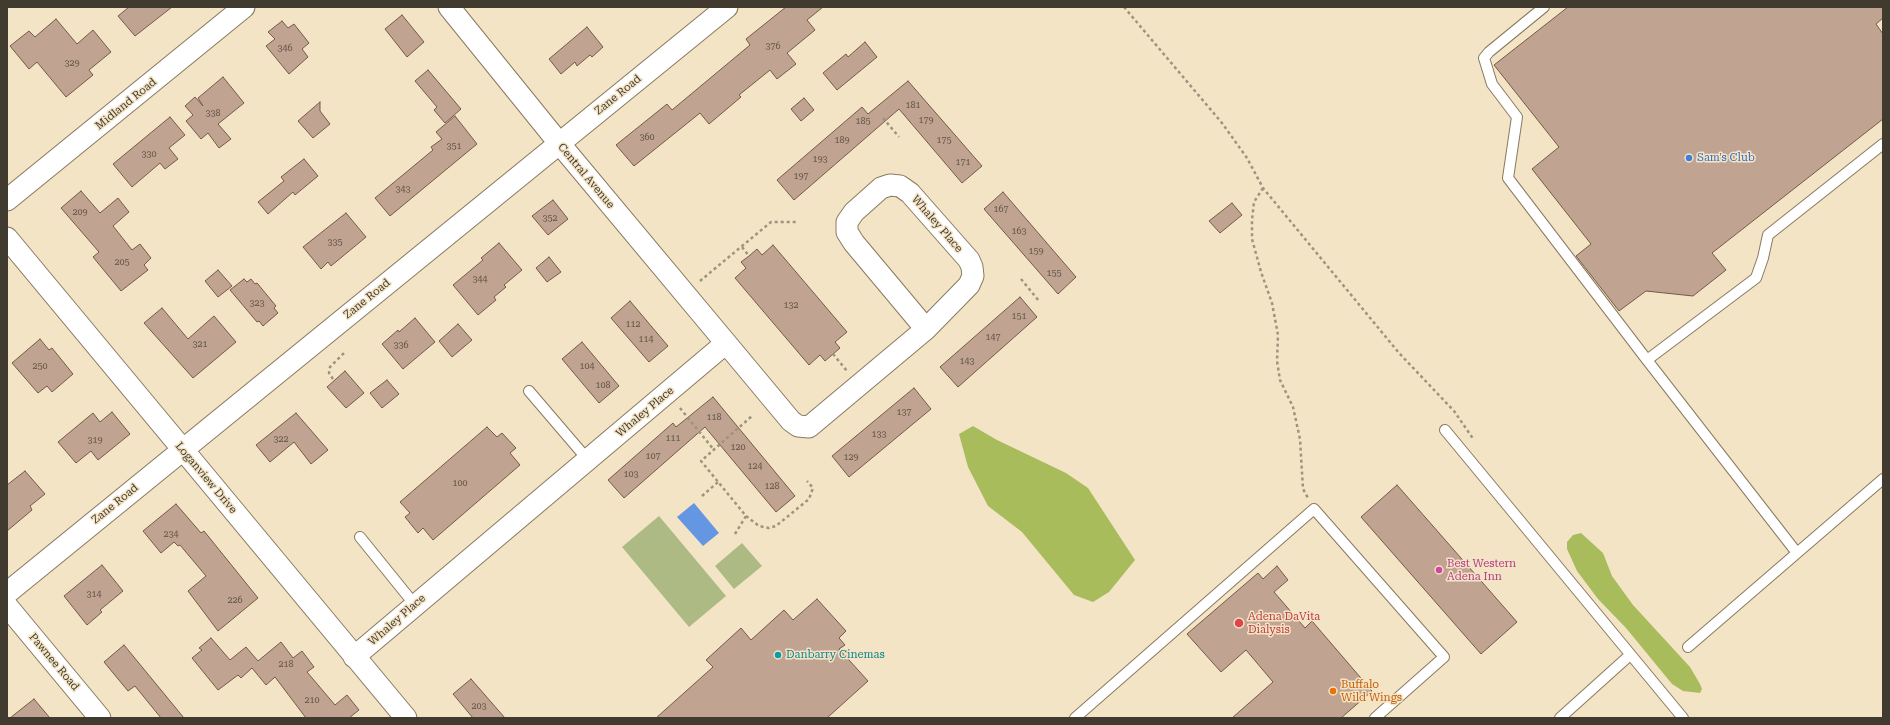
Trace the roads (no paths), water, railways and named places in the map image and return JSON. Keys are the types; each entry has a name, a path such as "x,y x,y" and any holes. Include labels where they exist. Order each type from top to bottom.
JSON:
{"street":[{"name":"Midland Road","path":"7,200 244,7"},
{"name":"Central Avenue","path":"449,7 559,143 726,343"},
{"name":"Zane Road","path":"7,593 727,7"},
{"name":"Whaley Place","path":"354,657 726,343 791,420 798,426 809,427 926,329 969,285 973,276 972,268 968,260 910,193 900,186 890,185 881,188 854,212 847,222 847,232 854,243 926,329"},
{"name":"Loganview Drive","path":"7,238 406,718"},
{"name":"Pawnee Road","path":"7,606 100,718"}],"lane":[{"path":"1544,7 1488,52 1484,58 1492,84 1517,117 1508,178 1797,553"},
{"path":"1647,360 1756,278 1763,258 1768,235 1883,144"},
{"path":"529,391 588,460"},
{"path":"1445,430 1683,718"},
{"path":"1688,647 1883,479"},
{"path":"1075,718 1314,509 1444,657 1375,718"},
{"path":"360,537 415,605"},
{"path":"1560,718 1630,655"}],"water":[{"path":"694,503 719,533 703,546 677,517"}],"place":[{"name":"Sam's Club","path":"1689,158"},
{"name":"Best Western Adena Inn","path":"1439,570"},
{"name":"Adena DaVita Dialysis","path":"1239,623"},
{"name":"Danbarry Cinemas","path":"778,655"},
{"name":"Buffalo Wild Wings","path":"1333,691"}]}
